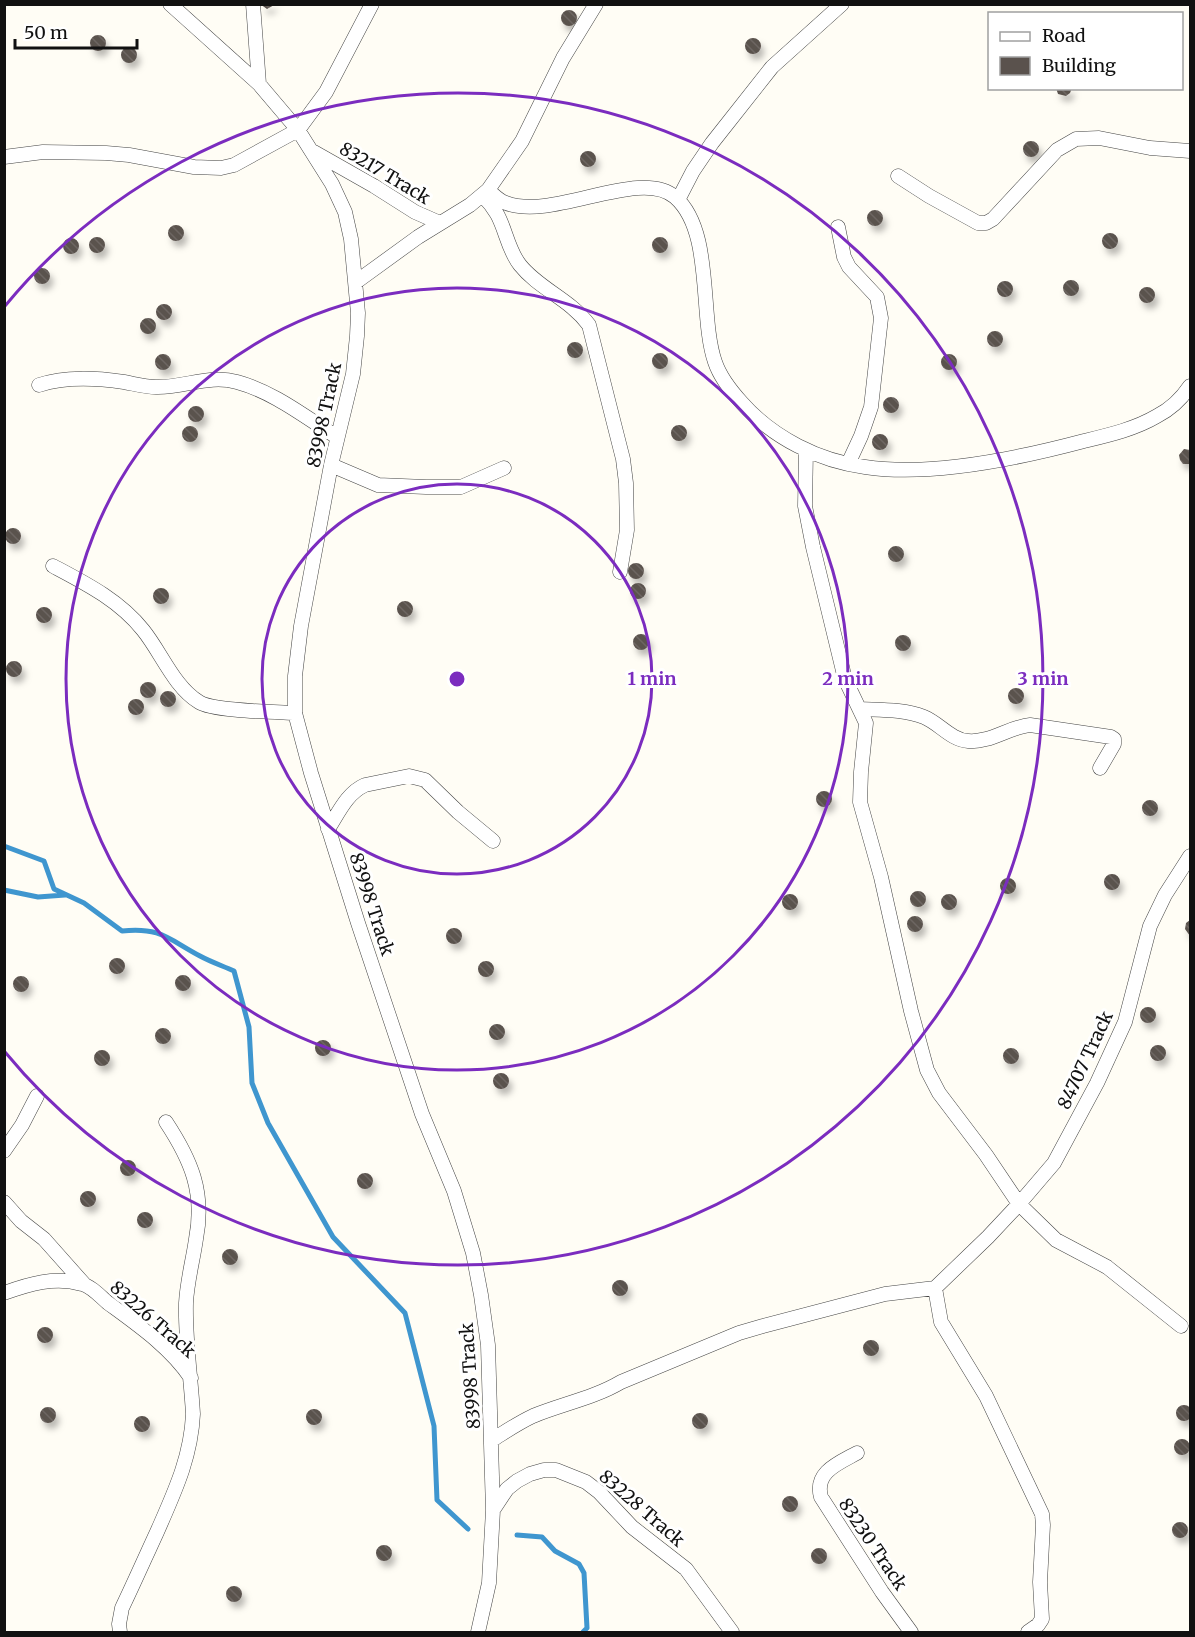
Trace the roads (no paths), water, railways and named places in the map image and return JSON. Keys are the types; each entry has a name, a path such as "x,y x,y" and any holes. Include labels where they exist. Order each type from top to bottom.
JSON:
{"street":[{"name":"83217 Track","path":"170,4 259,84 298,130 345,212 356,282"},
{"path":"253,4 259,84"},
{"path":"4,157 43,152 106,153 194,167 221,168 234,165 298,130 326,92 372,4"},
{"path":"356,282 418,237 485,193 522,141 563,58 596,4"},
{"path":"678,200 706,151 772,67 842,4"},
{"path":"898,176 978,223 986,223 993,219 1057,150 1076,139 1099,138 1150,148 1191,151"},
{"name":"83217 Track","path":"312,151 414,212 440,223"},
{"path":"485,193 504,203 517,206 551,205 625,189 643,188 665,191 678,200 689,216 696,236 703,266 711,350 721,376 743,405 788,441 806,450 848,464 909,470 984,462 1051,450 1130,428 1157,417 1172,406 1191,386"},
{"path":"485,193 518,263 533,279 581,314 589,325 624,467 627,530 620,573"},
{"path":"838,227 844,257 849,267 877,297 881,318 871,406 848,464"},
{"name":"83998 Track","path":"356,282 358,324 354,364 346,405 336,437 301,626 295,676 295,713 328,829 422,1114 454,1191 473,1253 482,1295 488,1346 493,1510 489,1583 478,1632"},
{"path":"39,385 53,380 67,379 157,387 176,386 208,379 224,379 248,385 276,399 336,437"},
{"path":"806,450 804,494 807,520 845,680 866,723 860,802 881,877 911,1011 927,1070 939,1093 986,1155 1019,1204 1056,1240 1107,1267 1181,1326"},
{"path":"331,465 378,484 426,488 461,487 504,468"},
{"path":"53,566 107,596 126,613 141,627 184,689 199,702 218,707 295,713"},
{"path":"860,709 896,710 926,717 955,737 969,741 1030,725 1111,736 1114,739 1113,744 1100,768"},
{"path":"328,829 358,788 414,776 431,784 458,812 493,841"},
{"name":"84707 Track","path":"935,1288 988,1237 1054,1163 1125,1022 1150,926 1165,895 1191,856"},
{"path":"4,1151 22,1125 37,1096"},
{"path":"166,1122 191,1165 197,1183 199,1208 197,1235 186,1302 191,1378"},
{"path":"4,1202 21,1221 44,1239 84,1284"},
{"name":"83226 Track","path":"4,1293 45,1281 62,1280 84,1284 160,1344 191,1378 194,1414 187,1461 179,1484 122,1608 119,1616 120,1632"},
{"path":"492,1440 534,1416 608,1390 621,1382 739,1333 885,1294 935,1288 941,1322 986,1396 1042,1514 1040,1582 1042,1619 1028,1632"},
{"name":"83230 Track","path":"857,1454 830,1468 823,1475 819,1491 820,1497 911,1632"},
{"name":"83228 Track","path":"493,1510 517,1480 544,1470 563,1472 586,1482 599,1492 632,1527 686,1569 732,1632"}],"waterway":[{"path":"4,846 44,861 54,889 84,903 122,931 146,931 164,936 234,971 249,1027 252,1083 268,1123 333,1237 405,1313 434,1426 437,1500 468,1529"},
{"path":"4,890 38,897 65,895"},
{"path":"517,1535 542,1537 555,1551 579,1564 584,1573 587,1628 583,1632"}]}
